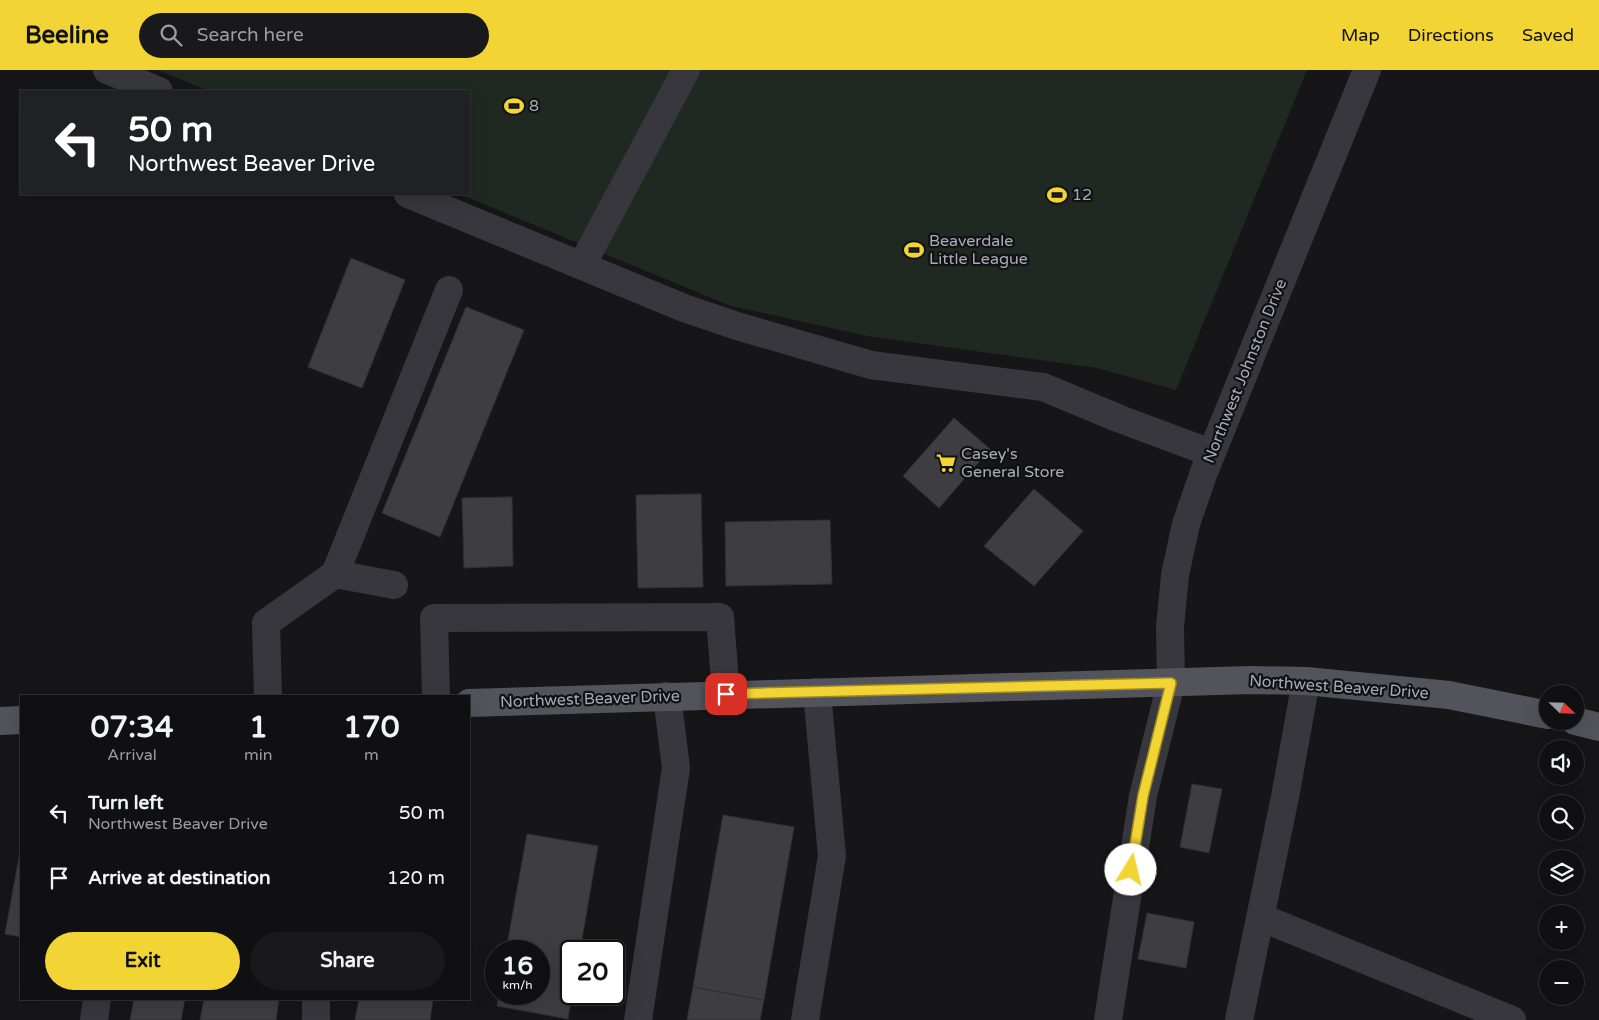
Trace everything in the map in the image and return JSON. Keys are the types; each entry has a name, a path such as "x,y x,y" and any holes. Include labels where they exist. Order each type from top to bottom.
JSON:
{"main road":[{"name":"Northwest Beaver Drive","path":"470,703 1250,680 1306,682 1449,695 1539,713"},
{"path":"0,721 20,720"},
{"path":"1584,723 1599,727"}],"street":[{"path":"107,70 157,90"},
{"path":"582,266 686,70"},
{"name":"Northwest Johnston Drive","path":"1108,1020 1143,796 1171,683 1170,626 1175,575 1186,524 1211,453 1366,70"},
{"path":"410,195 693,311 737,326 871,365 1043,387 1120,419 1211,453"},
{"path":"268,695 266,623 335,574 449,290"},
{"path":"335,574 394,585"},
{"path":"436,695 434,618 720,617 726,694"},
{"path":"1239,1020 1306,682"},
{"path":"805,1020 832,856 817,692"},
{"path":"638,1020 676,768 667,696"},
{"path":"1260,917 1512,1020"},
{"path":"94,1020 97,1000"},
{"path":"316,1000 316,1020"}],"shaded area":[{"name":"Beaverdale Little League","path":"158,70 1307,70 1176,390 1097,368 867,336 731,306 461,195 470,195 470,90 207,90"}],"building":[{"path":"351,258 405,280 362,388 308,367"},
{"path":"466,307 524,330 440,537 382,513"},
{"name":"Casey's General Store","path":"954,418 990,449 939,508 903,476"},
{"name":"Casey's General Store","path":"1034,489 1083,531 1034,586 984,546"},
{"path":"701,494 703,587 638,588 636,495"},
{"path":"512,497 513,566 464,568 462,498"},
{"path":"830,520 832,584 726,586 725,522"},
{"path":"1192,784 1222,789 1209,853 1180,847"},
{"path":"723,815 794,827 764,1000 693,987"},
{"path":"527,834 598,846 582,940 560,940 560,1005 570,1005 568,1019 497,1006 550,1005 550,940 508,940"},
{"path":"20,852 20,937 5,934"},
{"path":"1147,913 1194,922 1186,968 1138,959"},
{"path":"693,987 764,1000 760,1020 687,1020"},
{"path":"134,1000 185,1000 181,1020 130,1020"},
{"path":"204,1000 279,1000 276,1020 200,1020"},
{"path":"359,1000 433,1000 430,1020 355,1020"}],"place":[{"name":"8","path":"514,106"},
{"name":"12","path":"1057,195"},
{"name":"Beaverdale Little League","path":"914,250"},
{"name":"Casey's General Store","path":"946,463"}],"route":[{"path":"726,694 1171,683 1143,796 1131,870"}]}
